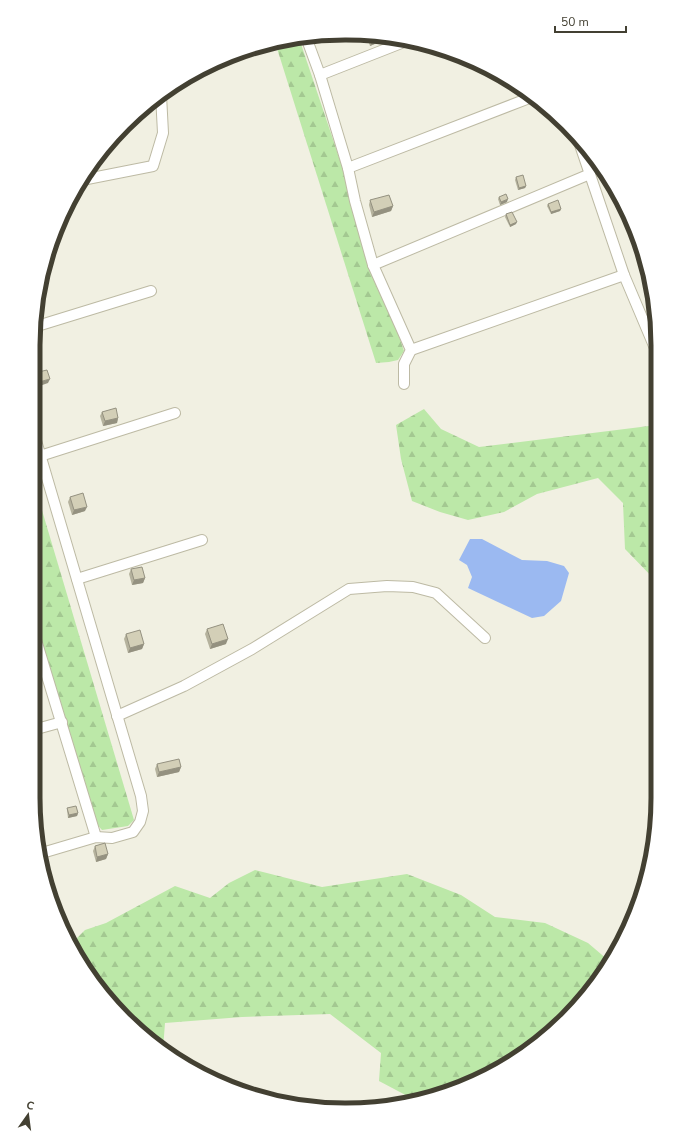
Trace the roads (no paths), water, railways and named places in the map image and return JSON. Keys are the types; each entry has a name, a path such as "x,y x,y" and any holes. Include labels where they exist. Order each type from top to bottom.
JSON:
{"street":[{"path":"308,43 320,76 348,168 355,201 373,265 411,350"},
{"path":"320,76 397,45"},
{"path":"348,168 526,99"},
{"path":"90,179 153,166 163,133 161,102"},
{"path":"583,154 624,275 651,338"},
{"path":"373,265 590,174"},
{"path":"404,384 404,364 411,350 624,275"},
{"path":"41,325 151,291"},
{"path":"45,852 96,837 112,838 133,832 140,822 143,811 141,796 40,456 175,413"},
{"path":"77,579 202,540"},
{"path":"117,716 184,686 252,649 349,589 387,586 412,587 436,593 485,638"},
{"path":"40,652 96,837"},
{"path":"40,728 62,722"}],"water":[{"path":"470,539 482,539 522,560 547,561 564,566 569,573 561,601 544,616 532,618 468,588 472,577 467,565 459,560"}]}
